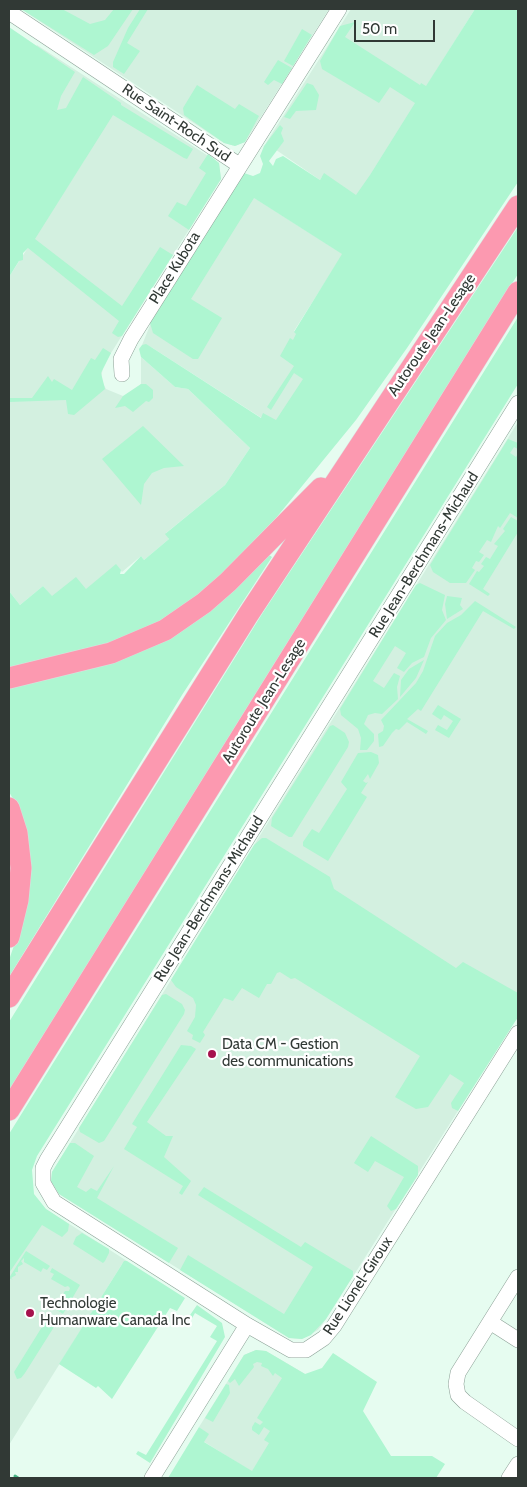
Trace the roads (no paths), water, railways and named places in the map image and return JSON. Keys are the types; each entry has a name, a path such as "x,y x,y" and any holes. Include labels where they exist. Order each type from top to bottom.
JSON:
{"highway":[{"name":"Autoroute Jean-Lesage","path":"9,996 248,615 349,459 518,206"},
{"name":"Autoroute Jean-Lesage","path":"9,1110 518,292"},
{"path":"9,678 111,653 165,630 196,609 228,582 349,459"},
{"path":"9,808 17,833 21,861 19,892 9,937"}],"street":[{"name":"Rue Saint-Roch Sud","path":"9,12 239,165 339,9"},
{"name":"Place Kubota","path":"122,374 120,364 124,352 239,165"},
{"name":"Rue Jean-Berchmans-Michaud","path":"247,1325 54,1202 43,1183 43,1168 518,403"},
{"name":"Rue Lionel-Giroux","path":"247,1325 291,1350 306,1350 324,1338 518,1033"},
{"path":"518,1277 458,1373 457,1390 465,1402 513,1433 518,1439"},
{"path":"490,1322 518,1340"},
{"path":"152,1478 247,1325"},
{"path":"509,1478 518,1464"}],"place":[{"name":"Data CM - Gestion des communications","path":"212,1054"},
{"name":"Technologie Humanware Canada Inc","path":"30,1313"}]}
